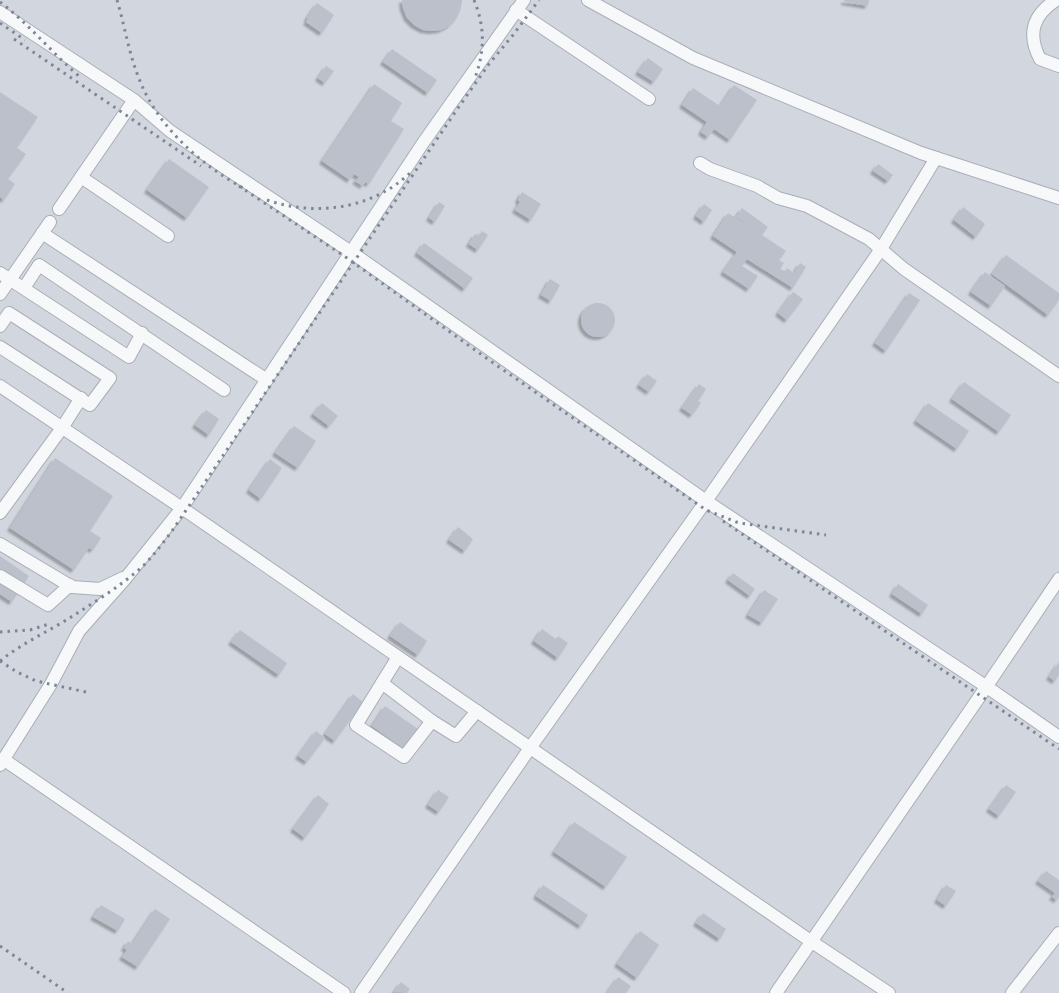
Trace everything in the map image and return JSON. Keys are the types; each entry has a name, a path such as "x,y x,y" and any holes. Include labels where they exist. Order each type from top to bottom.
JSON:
{"lane":[{"path":"588,0 693,58 936,158 1059,198"},
{"path":"1056,0 1041,12 1034,26 1034,47 1040,59 1059,66"},
{"path":"344,993 1,762 51,684 79,632 128,576 182,508 423,143 520,5 649,99"},
{"path":"0,12 134,100 170,131 351,252 706,501 987,687 1059,737"},
{"path":"59,209 134,100"},
{"path":"362,993 530,748 706,501 881,249 936,158"},
{"path":"700,163 710,169 757,186 778,198 807,206 869,239 904,269 1059,376"},
{"path":"81,177 168,236"},
{"path":"0,294 5,276 46,228 267,380"},
{"path":"24,288 39,265 224,390"},
{"path":"5,276 128,357 142,333"},
{"path":"0,326 9,313 110,378 90,405 0,347"},
{"path":"0,386 182,508 812,942 889,993"},
{"path":"0,513 62,428 81,398"},
{"path":"0,544 70,585 100,589 128,576"},
{"path":"0,576 48,606 70,585"},
{"path":"776,993 987,687 1059,579"},
{"path":"398,657 356,725 404,757 432,721"},
{"path":"382,683 432,721 456,736 477,711"},
{"path":"1012,993 1059,933"}],"shaded area":[{"path":"0,0 1059,0 1059,993 0,993"}],"building":[{"path":"402,0 462,0 462,2 456,19 449,26 441,30 432,31 423,30 407,18"},
{"path":"844,0 869,0 868,6 844,2"},
{"path":"317,3 334,15 322,33 306,22"},
{"path":"392,49 437,80 428,93 383,62"},
{"path":"648,58 663,69 654,82 638,72"},
{"path":"326,66 334,71 325,83 318,78"},
{"path":"374,84 402,103 391,121 404,129 369,184 365,182 363,186 355,181 359,177 354,174 350,180 322,161"},
{"path":"734,85 757,100 730,140 714,129 708,137 701,132 707,122 682,105 693,88 720,106"},
{"path":"0,92 38,117 17,148 26,154 8,179 15,184 4,200 0,197"},
{"path":"169,159 209,187 187,218 147,190"},
{"path":"878,164 893,175 888,181 873,171"},
{"path":"522,192 541,204 531,220 515,210 520,202 518,200"},
{"path":"439,202 445,206 435,222 429,218"},
{"path":"704,204 712,210 704,222 696,216"},
{"path":"963,207 985,224 976,237 954,220"},
{"path":"742,208 768,227 762,235 786,251 779,260 784,263 780,269 785,271 787,268 794,273 800,263 806,267 793,288 747,259 742,266 758,276 749,289 723,272 737,252 713,236 728,213 752,228 736,217"},
{"path":"482,231 488,235 478,250 469,244 475,234 479,236"},
{"path":"424,243 473,278 465,289 417,253"},
{"path":"1006,255 1059,293 1059,300 1048,315 992,274"},
{"path":"985,272 1005,286 991,306 971,292"},
{"path":"550,279 560,285 551,301 541,295"},
{"path":"793,292 803,299 787,320 778,313"},
{"path":"909,293 920,300 886,351 875,343"},
{"path":"598,303 610,308 615,320 610,332 598,337 586,332 581,320 586,308"},
{"path":"647,374 657,381 649,392 639,385"},
{"path":"964,382 1011,415 999,432 952,399"},
{"path":"699,384 706,389 698,401 701,403 692,415 682,408"},
{"path":"322,403 338,416 329,426 313,414"},
{"path":"928,403 969,431 957,449 916,421"},
{"path":"206,410 219,419 209,435 195,425"},
{"path":"294,426 316,441 298,468 275,453"},
{"path":"55,458 113,496 90,531 101,538 93,550 89,548 74,570 10,528"},
{"path":"270,459 282,468 261,499 249,490"},
{"path":"458,527 473,539 465,551 449,540"},
{"path":"0,556 29,576 12,602 0,594"},
{"path":"733,573 755,589 750,596 728,580"},
{"path":"898,584 928,605 922,614 892,594"},
{"path":"764,590 778,599 762,623 748,615"},
{"path":"400,622 427,641 418,655 390,636"},
{"path":"542,629 556,639 558,636 568,643 558,658 534,641"},
{"path":"240,630 287,663 279,675 231,642"},
{"path":"1059,662 1059,675 1055,681 1049,677"},
{"path":"353,694 363,702 335,741 325,734"},
{"path":"385,706 418,729 404,749 372,726"},
{"path":"316,731 325,738 307,762 298,756"},
{"path":"1006,785 1016,792 999,816 989,809"},
{"path":"438,790 449,797 439,812 428,805"},
{"path":"318,795 329,804 305,838 293,829"},
{"path":"574,822 627,857 606,887 554,852"},
{"path":"1046,871 1059,880 1059,897 1057,900 1052,897 1055,893 1038,881"},
{"path":"543,885 588,915 581,926 536,896"},
{"path":"946,885 956,891 946,906 937,900"},
{"path":"101,905 125,919 118,931 93,917"},
{"path":"155,909 170,919 138,967 122,957 127,950 124,948 128,941 132,944"},
{"path":"703,913 726,929 720,939 696,923"},
{"path":"640,931 659,945 637,978 617,964"},
{"path":"618,977 631,986 626,993 607,993"},
{"path":"401,982 410,989 407,993 394,992"}],"railway":[{"path":"117,0 136,71 148,98 158,114 183,144 198,157 229,180 245,189"},
{"path":"474,0 482,29 481,58 475,78"},
{"path":"0,661 16,649 68,619 116,587 143,566 158,549 458,108 489,64 539,0"},
{"path":"0,2 80,77"},
{"path":"0,23 25,40"},
{"path":"14,39 201,166"},
{"path":"267,200 305,208 343,206 362,202 379,194 396,185 411,172"},
{"path":"239,186 347,258 489,360 706,510 739,523 826,535"},
{"path":"723,521 1059,749"},
{"path":"0,632 30,630 49,624"},
{"path":"0,661 36,681 86,692"},
{"path":"0,946 68,993"}]}
